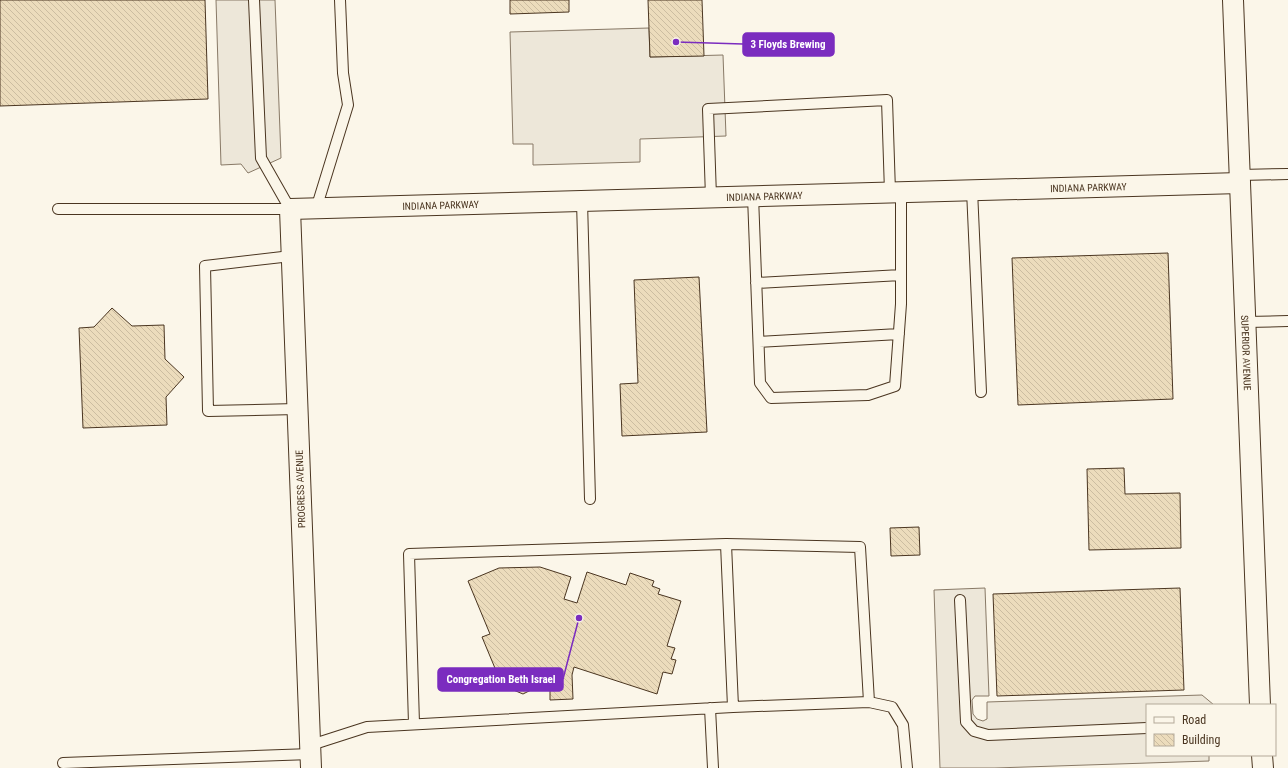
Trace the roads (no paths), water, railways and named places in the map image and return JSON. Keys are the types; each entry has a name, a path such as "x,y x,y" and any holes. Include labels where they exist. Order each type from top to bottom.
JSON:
{"street":[{"name":"SUPERIOR AVENUE","path":"1233,0 1260,704"},
{"name":"INDIANA PARKWAY","path":"290,209 972,190 1240,179"},
{"name":"PROGRESS AVENUE","path":"290,209 311,756"},
{"path":"1262,756 1263,768"}],"lane":[{"path":"58,208 290,209 261,158 254,0"},
{"path":"316,209 348,105 343,73 340,0"},
{"path":"711,198 708,109 887,100 901,275 901,304 895,386 868,395 771,398 760,384 752,196"},
{"path":"1240,179 1288,174"},
{"path":"972,190 980,392"},
{"path":"582,201 590,499"},
{"path":"291,256 205,266 208,411 297,409"},
{"path":"756,283 901,275"},
{"path":"1246,322 1288,321"},
{"path":"759,342 899,334"},
{"path":"414,724 409,554 726,544 860,547 869,702"},
{"path":"726,544 733,707"},
{"path":"960,600 966,722 974,731 988,735 1146,728"},
{"path":"64,763 311,756 367,726 710,708 869,702 892,707 903,725 907,768"},
{"path":"710,708 713,768"}],"place":[{"name":"3 Floyds Brewing","path":"676,42"},
{"name":"Congregation Beth Israel","path":"579,618"}]}
